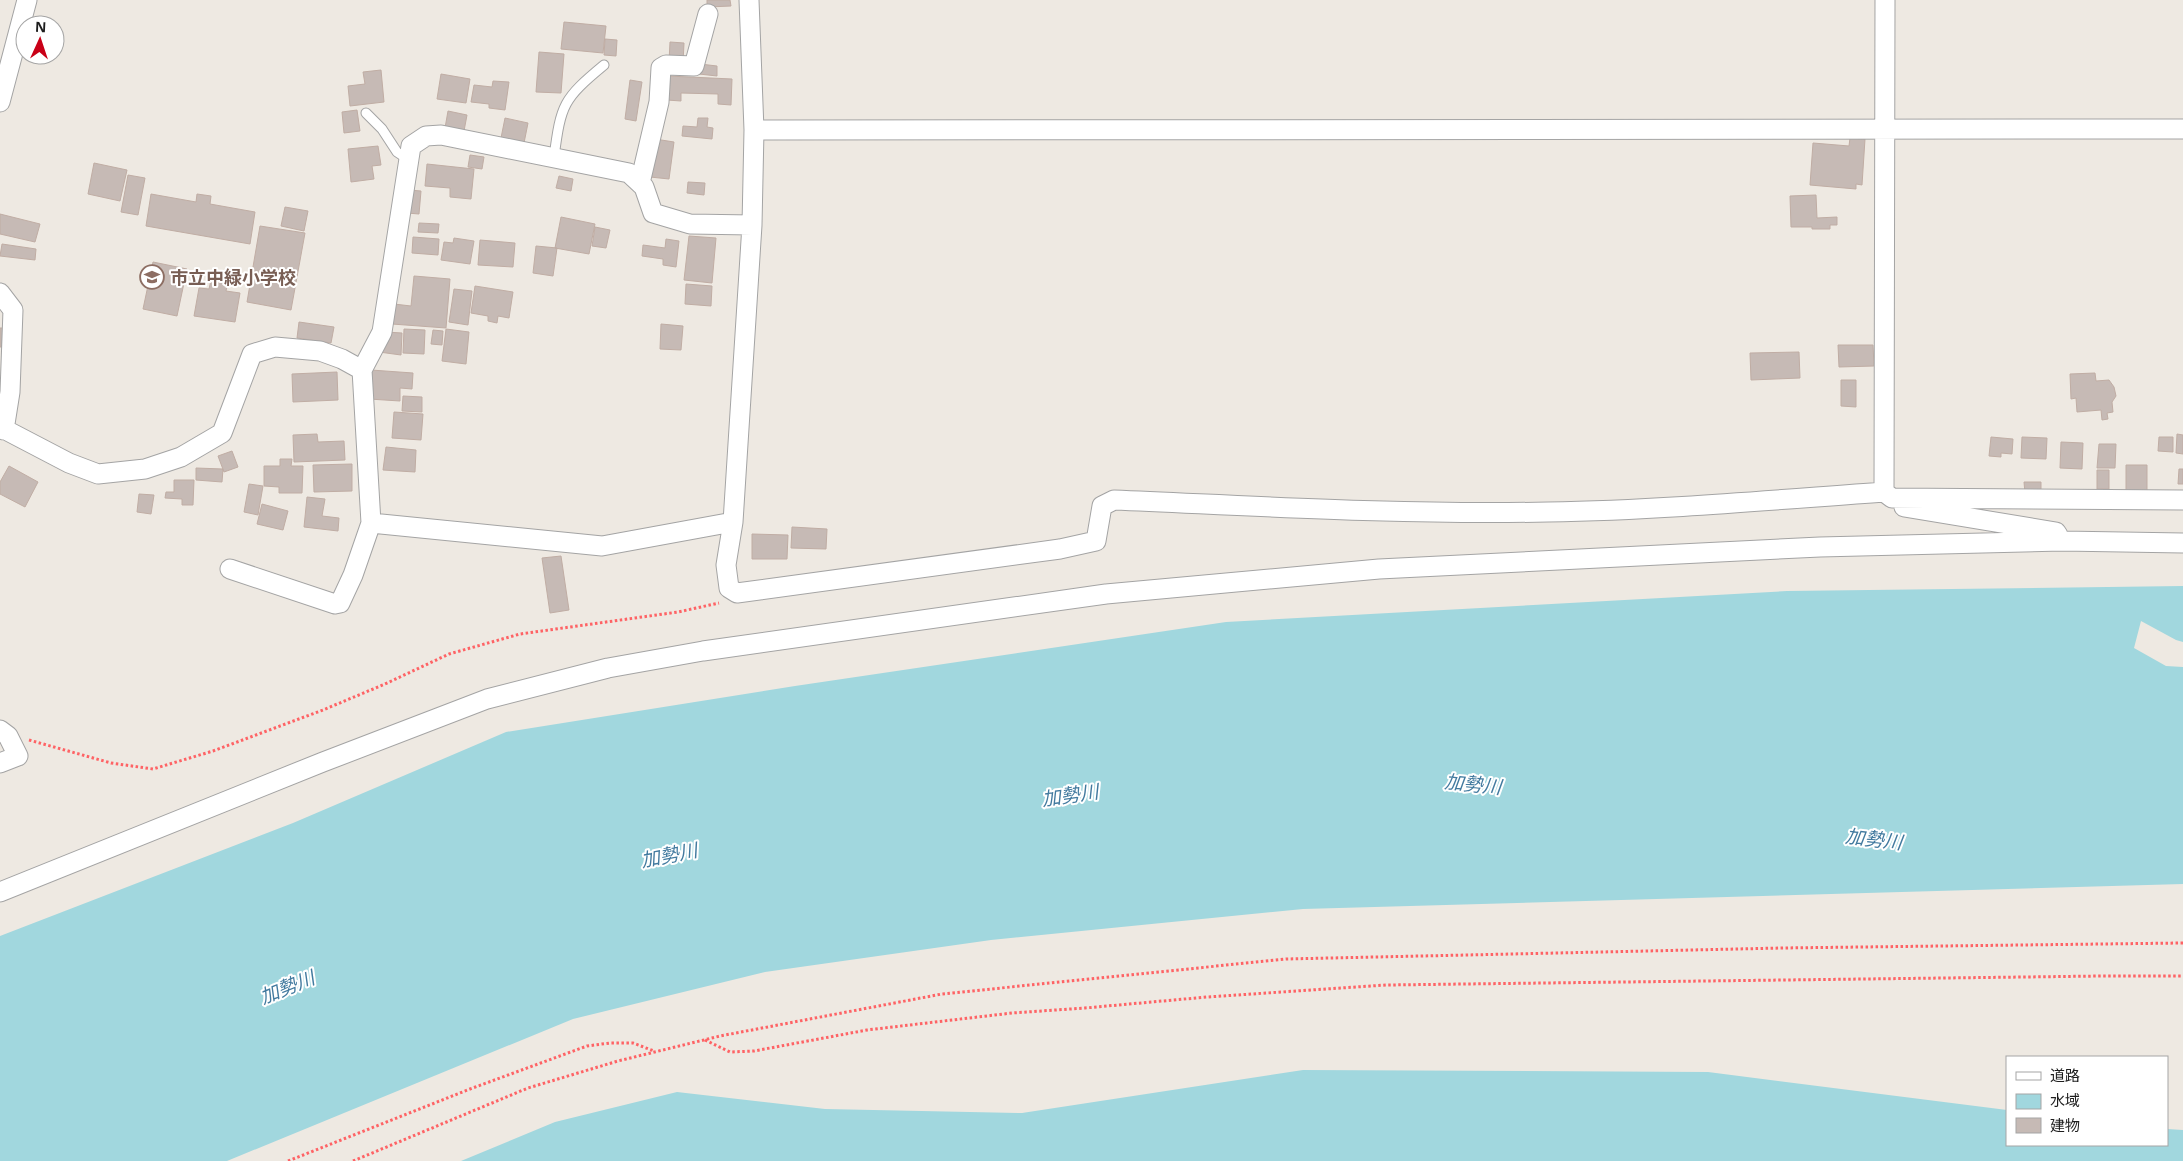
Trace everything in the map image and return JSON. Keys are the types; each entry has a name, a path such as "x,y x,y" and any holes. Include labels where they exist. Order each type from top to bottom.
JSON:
{"street":[{"path":"0,102 27,0"},
{"path":"749,0 754,130 752,225 733,522 726,564 729,588 737,593 1060,549 1096,541 1102,506 1114,500 1404,513 1549,512 1888,495 2183,500"},
{"path":"1885,0 1888,495 1901,507 2056,532 2062,541"},
{"path":"640,183 659,102 661,68 666,65 694,66 708,14"},
{"path":"754,130 2183,129"},
{"path":"230,569 335,604 340,604 353,575 371,523 362,370 382,332 412,146 426,136 441,135 629,173 644,187 654,213 690,224 752,225"},
{"path":"0,293 13,310 10,392 2,429 98,474 145,469 181,457 222,433 252,354 275,347 320,351 342,359 362,370"},
{"path":"371,523 602,546 733,522"},
{"path":"0,892 487,699 608,668 702,651 1106,594 1379,568 1810,548 2062,541 2183,543"},
{"path":"0,730 8,736 18,756 0,763"}],"lane":[{"path":"554,157 558,123 566,102 578,87 604,64"},
{"path":"366,114 382,129 397,152 409,160"}],"path":[{"path":"25,738 111,763 153,769 213,751 323,710 449,654 520,634 678,612 730,600 737,593"},
{"path":"353,1161 528,1088 704,1040 942,994 1286,959 1772,948 2183,943"},
{"path":"704,1040 730,1052 754,1051 867,1030 1012,1013 1207,996 1386,985 2183,976"},
{"path":"288,1161 470,1089 587,1046 633,1043 655,1052"}],"water":[{"name":"加勢川","path":"2183,586 2183,642 2141,621 2134,648 2166,666 2183,667 2183,884 1303,909 991,940 765,972 573,1019 227,1161 0,1161 0,936 293,823 506,732 795,686 1226,622 1787,591"},
{"path":"1303,1070 1708,1072 2006,1110 2006,1146 2168,1146 2168,1129 2183,1130 2183,1161 461,1161 555,1122 677,1092 825,1109 1022,1113"}],"building":[{"path":"707,0 730,0 731,6 707,7"},
{"path":"564,22 606,26 603,53 561,49"},
{"path":"605,39 617,40 616,56 604,55"},
{"path":"670,42 684,43 683,63 669,62"},
{"path":"539,52 564,54 561,93 536,92"},
{"path":"700,64 717,66 717,76 699,74"},
{"path":"381,70 384,102 350,106 348,86 365,84 363,72"},
{"path":"441,74 470,79 466,103 437,99"},
{"path":"668,76 732,79 731,105 718,104 718,94 681,93 681,101 667,100"},
{"path":"630,80 642,82 636,121 625,119"},
{"path":"493,81 509,82 505,110 489,108 489,104 471,102 474,85 492,87"},
{"path":"357,110 360,131 344,133 342,112"},
{"path":"448,111 467,115 464,131 445,128"},
{"path":"505,118 528,123 524,143 501,138"},
{"path":"698,118 708,118 707,127 713,128 712,139 682,136 683,126 697,127"},
{"path":"1850,138 1865,139 1862,185 1856,184 1856,189 1810,185 1813,143 1849,146"},
{"path":"655,139 674,142 669,179 650,177"},
{"path":"378,146 381,165 372,166 374,179 351,182 348,149"},
{"path":"470,155 484,157 482,169 468,167"},
{"path":"94,163 127,170 120,201 88,194"},
{"path":"427,164 474,169 471,199 450,197 450,188 425,186"},
{"path":"128,175 145,178 138,215 121,212"},
{"path":"559,176 573,179 571,191 556,188"},
{"path":"688,182 705,183 704,195 687,193"},
{"path":"409,190 421,191 419,214 407,213"},
{"path":"151,194 196,202 197,194 211,196 210,204 255,212 250,244 146,226"},
{"path":"1816,195 1817,218 1837,217 1837,225 1830,225 1830,229 1791,227 1790,196"},
{"path":"285,207 308,211 304,231 281,226"},
{"path":"0,214 40,224 35,242 0,234"},
{"path":"561,217 595,224 589,254 555,248"},
{"path":"419,223 439,224 438,233 418,232"},
{"path":"260,226 305,233 291,310 247,302"},
{"path":"595,227 610,230 606,248 592,246"},
{"path":"689,236 716,238 712,283 684,280"},
{"path":"413,237 439,239 438,255 412,253"},
{"path":"454,238 474,241 470,264 441,260 444,242 453,243"},
{"path":"666,239 679,241 676,267 663,265 663,259 642,256 643,245 665,248"},
{"path":"480,240 515,243 513,267 478,265"},
{"path":"2,244 36,249 35,260 0,256"},
{"path":"536,246 557,248 553,276 533,273"},
{"path":"153,262 187,269 177,316 143,309"},
{"path":"414,276 450,279 446,328 392,324 394,304 411,306"},
{"path":"211,280 228,282 226,291 240,293 235,322 194,316 199,288 209,289"},
{"path":"686,284 712,286 711,306 685,304"},
{"path":"475,286 513,292 509,318 498,316 497,323 488,321 488,316 471,313"},
{"path":"454,289 472,291 468,325 449,322"},
{"path":"299,322 334,327 331,343 297,338"},
{"path":"661,324 683,326 681,350 660,349"},
{"path":"0,328 3,328 2,347 0,347"},
{"path":"404,329 425,330 424,354 403,353"},
{"path":"446,329 469,332 466,364 442,361"},
{"path":"433,330 443,331 442,345 431,344"},
{"path":"386,332 402,333 401,355 379,352"},
{"path":"1838,345 1873,345 1874,366 1839,367"},
{"path":"1799,352 1800,378 1751,380 1750,353"},
{"path":"371,370 413,373 412,389 400,388 400,401 369,399"},
{"path":"337,372 338,400 293,402 292,374"},
{"path":"2095,373 2096,381 2109,380 2114,387 2116,396 2112,402 2113,412 2107,413 2108,419 2102,420 2101,410 2077,412 2076,398 2071,399 2070,374"},
{"path":"1841,380 1856,380 1856,407 1841,406"},
{"path":"403,396 422,397 422,412 402,411"},
{"path":"394,412 423,414 421,440 392,438"},
{"path":"317,434 318,442 344,441 345,460 294,462 293,435"},
{"path":"2177,434 2183,435 2183,454 2176,453"},
{"path":"1991,437 2013,439 2012,454 2001,453 2001,457 1989,456"},
{"path":"2022,437 2047,438 2046,459 2021,458"},
{"path":"2159,437 2173,437 2173,452 2158,451"},
{"path":"2061,442 2083,443 2082,469 2060,468"},
{"path":"2099,444 2116,444 2115,468 2097,468"},
{"path":"386,447 416,450 415,472 383,470"},
{"path":"232,451 238,467 224,472 218,456"},
{"path":"280,459 292,459 291,466 303,466 302,493 279,493 279,487 264,486 264,466 280,466"},
{"path":"352,464 352,491 314,492 313,465"},
{"path":"2126,465 2147,465 2147,493 2126,493"},
{"path":"9,466 38,482 25,507 0,494 0,482"},
{"path":"196,468 223,469 222,482 196,480"},
{"path":"2179,469 2183,469 2183,484 2178,484"},
{"path":"2097,470 2109,470 2109,489 2097,489"},
{"path":"174,480 194,480 193,505 182,505 182,499 165,498 166,492 174,492"},
{"path":"2024,482 2041,482 2041,493 2025,493"},
{"path":"249,484 263,486 258,515 244,512"},
{"path":"139,494 154,495 151,514 137,512"},
{"path":"307,497 325,499 322,516 339,518 338,531 304,527"},
{"path":"262,504 288,511 283,530 257,524"},
{"path":"792,527 827,529 826,549 791,548"},
{"path":"752,534 788,535 787,559 752,559"},
{"path":"561,556 569,610 550,613 542,558"}],"place":[{"name":"市立中緑小学校","path":"152,277"}]}
